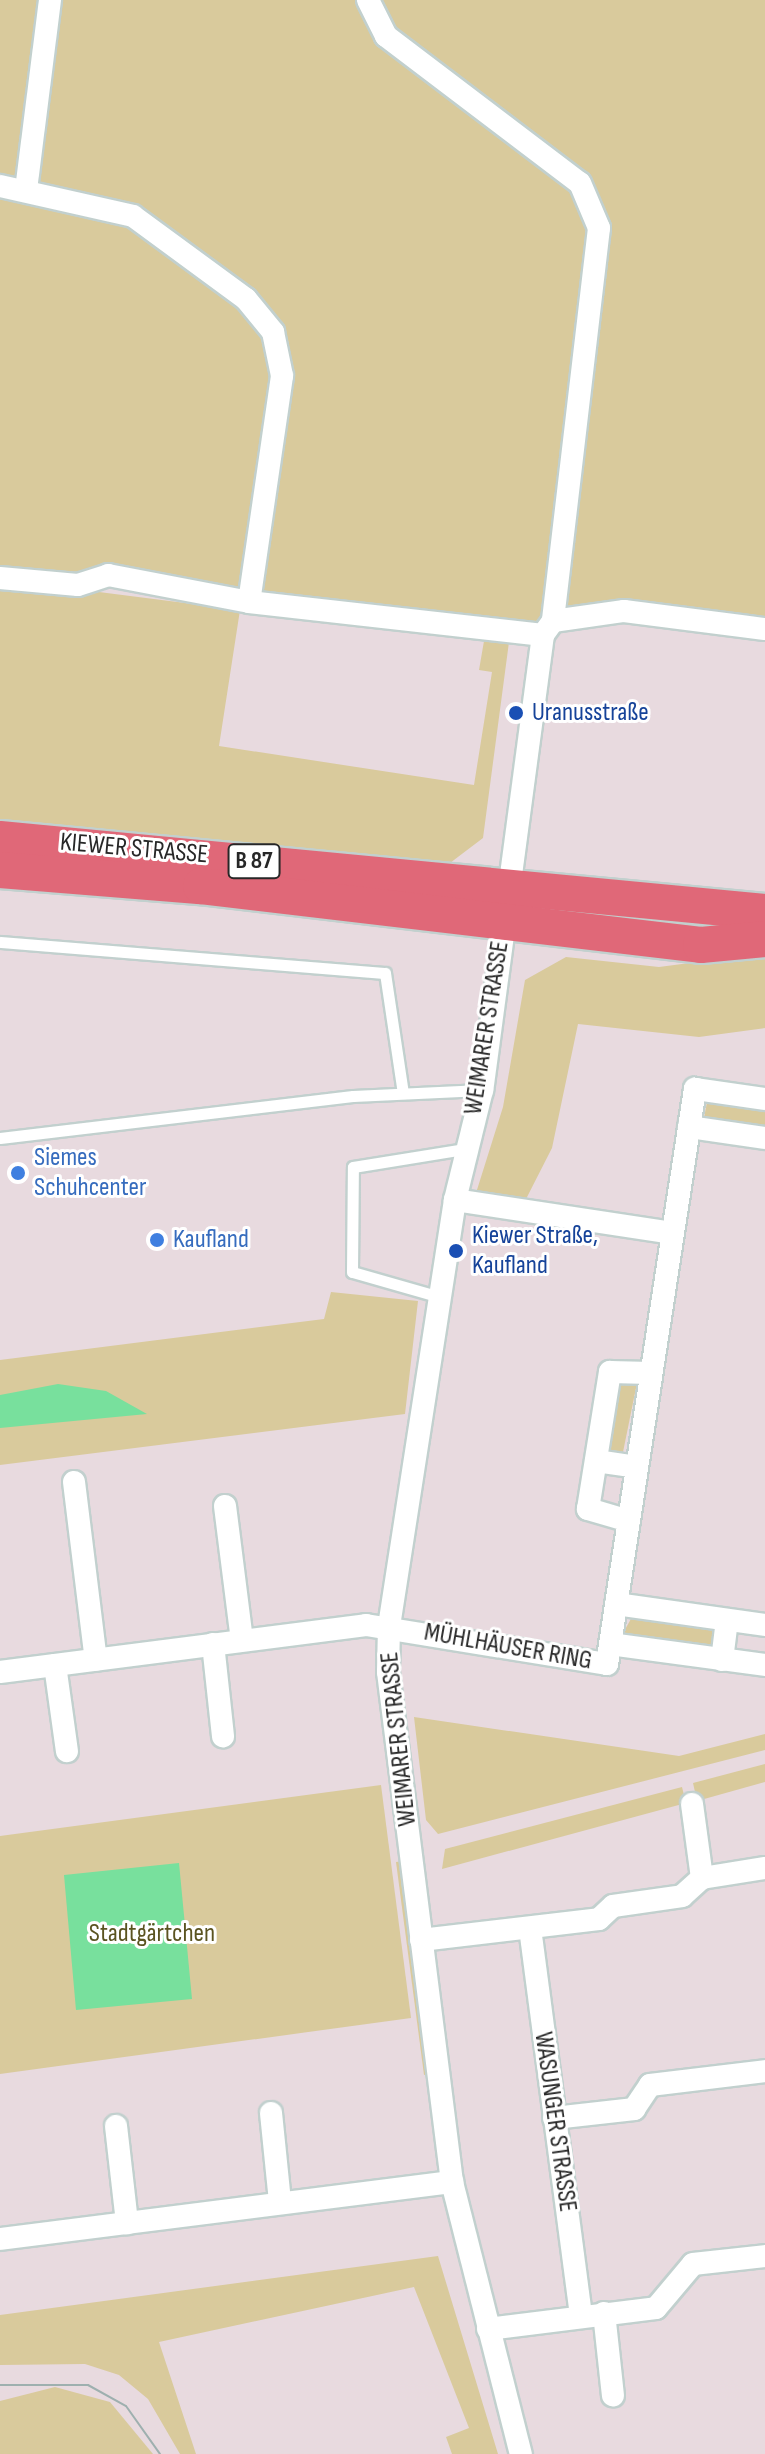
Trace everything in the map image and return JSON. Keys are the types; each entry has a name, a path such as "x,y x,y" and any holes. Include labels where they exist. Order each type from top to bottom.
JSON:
{"main road":[{"name":"KIEWER STRASSE","path":"0,839 507,890 765,912"},
{"name":"KIEWER STRASSE","path":"0,870 201,886 503,926 701,945 765,939"}],"street":[{"path":"26,190 50,0"},
{"path":"368,0 386,36 580,183 599,228 548,628 503,926"},
{"path":"0,186 133,216 246,299 273,332 282,376 249,602"},
{"path":"0,578 78,585 108,575 249,602 548,628 624,611 765,629"},
{"name":"WEIMARER STRASSE","path":"503,926 482,1090 464,1149 455,1200 389,1627 421,1940 452,2182 521,2454"},
{"name":"MÜHLHÄUSER RING","path":"389,1627 607,1664 695,1089 765,1099"},
{"path":"689,1127 765,1138"},
{"path":"455,1200 673,1233"},
{"path":"629,1521 588,1509 610,1372 651,1373"},
{"path":"596,1461 637,1467"},
{"path":"74,1482 96,1660"},
{"path":"225,1506 242,1640"},
{"path":"616,1604 765,1625"},
{"path":"722,1660 727,1620"},
{"path":"0,1672 242,1640 389,1627"},
{"path":"213,1644 223,1736"},
{"name":"MÜHLHÄUSER RING","path":"610,1644 765,1665"},
{"path":"55,1665 67,1751"},
{"path":"692,1804 702,1878"},
{"path":"421,1940 530,1928 682,1896 702,1878 765,1868"},
{"name":"WASUNGER STRASSE","path":"530,1928 554,2118 593,2314 613,2396"},
{"path":"554,2118 634,2109 650,2085 765,2071"},
{"path":"271,2113 280,2202"},
{"path":"116,2126 127,2223"},
{"path":"0,2239 452,2182"},
{"path":"488,2329 656,2308 693,2264 765,2256"}],"lane":[{"path":"0,942 385,973 403,1093"},
{"path":"0,1138 403,1093 482,1090"},
{"path":"440,1297 352,1272 353,1167 464,1149"}],"green space":[{"path":"0,0 765,0 765,628 624,611 543,635 108,575 0,578"},
{"path":"44,585 240,610 219,746 474,785 492,672 479,670 484,641 509,642 483,838 450,863 0,823 0,588 43,595"},
{"path":"765,953 765,1028 699,1037 578,1024 552,1148 525,1201 476,1193 503,1107 525,980 566,957 659,967"},
{"path":"708,1097 765,1106 765,1129 704,1118"},
{"path":"331,1292 418,1301 405,1414 0,1465 0,1360 324,1319"},
{"path":"613,1383 637,1383 622,1457 608,1456"},
{"path":"632,1617 712,1629 714,1650 622,1635"},
{"path":"414,1717 679,1756 765,1734 765,1750 438,1834 426,1820"},
{"path":"765,1764 765,1782 697,1801 693,1783"},
{"name":"Stadtgärtchen","path":"381,1785 411,2018 0,2074 0,1836"},
{"path":"682,1787 686,1803 442,1869 445,1849"},
{"path":"405,1861 431,2073 424,2075 396,1862"},
{"path":"438,2256 498,2454 452,2454 446,2437 469,2428 414,2287 159,2342 196,2454 180,2454 148,2399 119,2375 85,2364 0,2365 0,2315"},
{"path":"55,2387 110,2402 153,2454 0,2454 0,2401"}],"shaded area":[{"path":"58,1384 106,1391 147,1414 0,1428 0,1395"},
{"path":"179,1863 192,1999 76,2010 64,1875"}],"tram line":[{"path":"0,2385 88,2385 126,2406 160,2454"}],"place":[{"name":"Uranusstraße","path":"516,713"},
{"name":"Siemes Schuhcenter","path":"18,1173"},
{"name":"Kaufland","path":"157,1240"},
{"name":"Kiewer Straße, Kaufland","path":"456,1251"}]}
